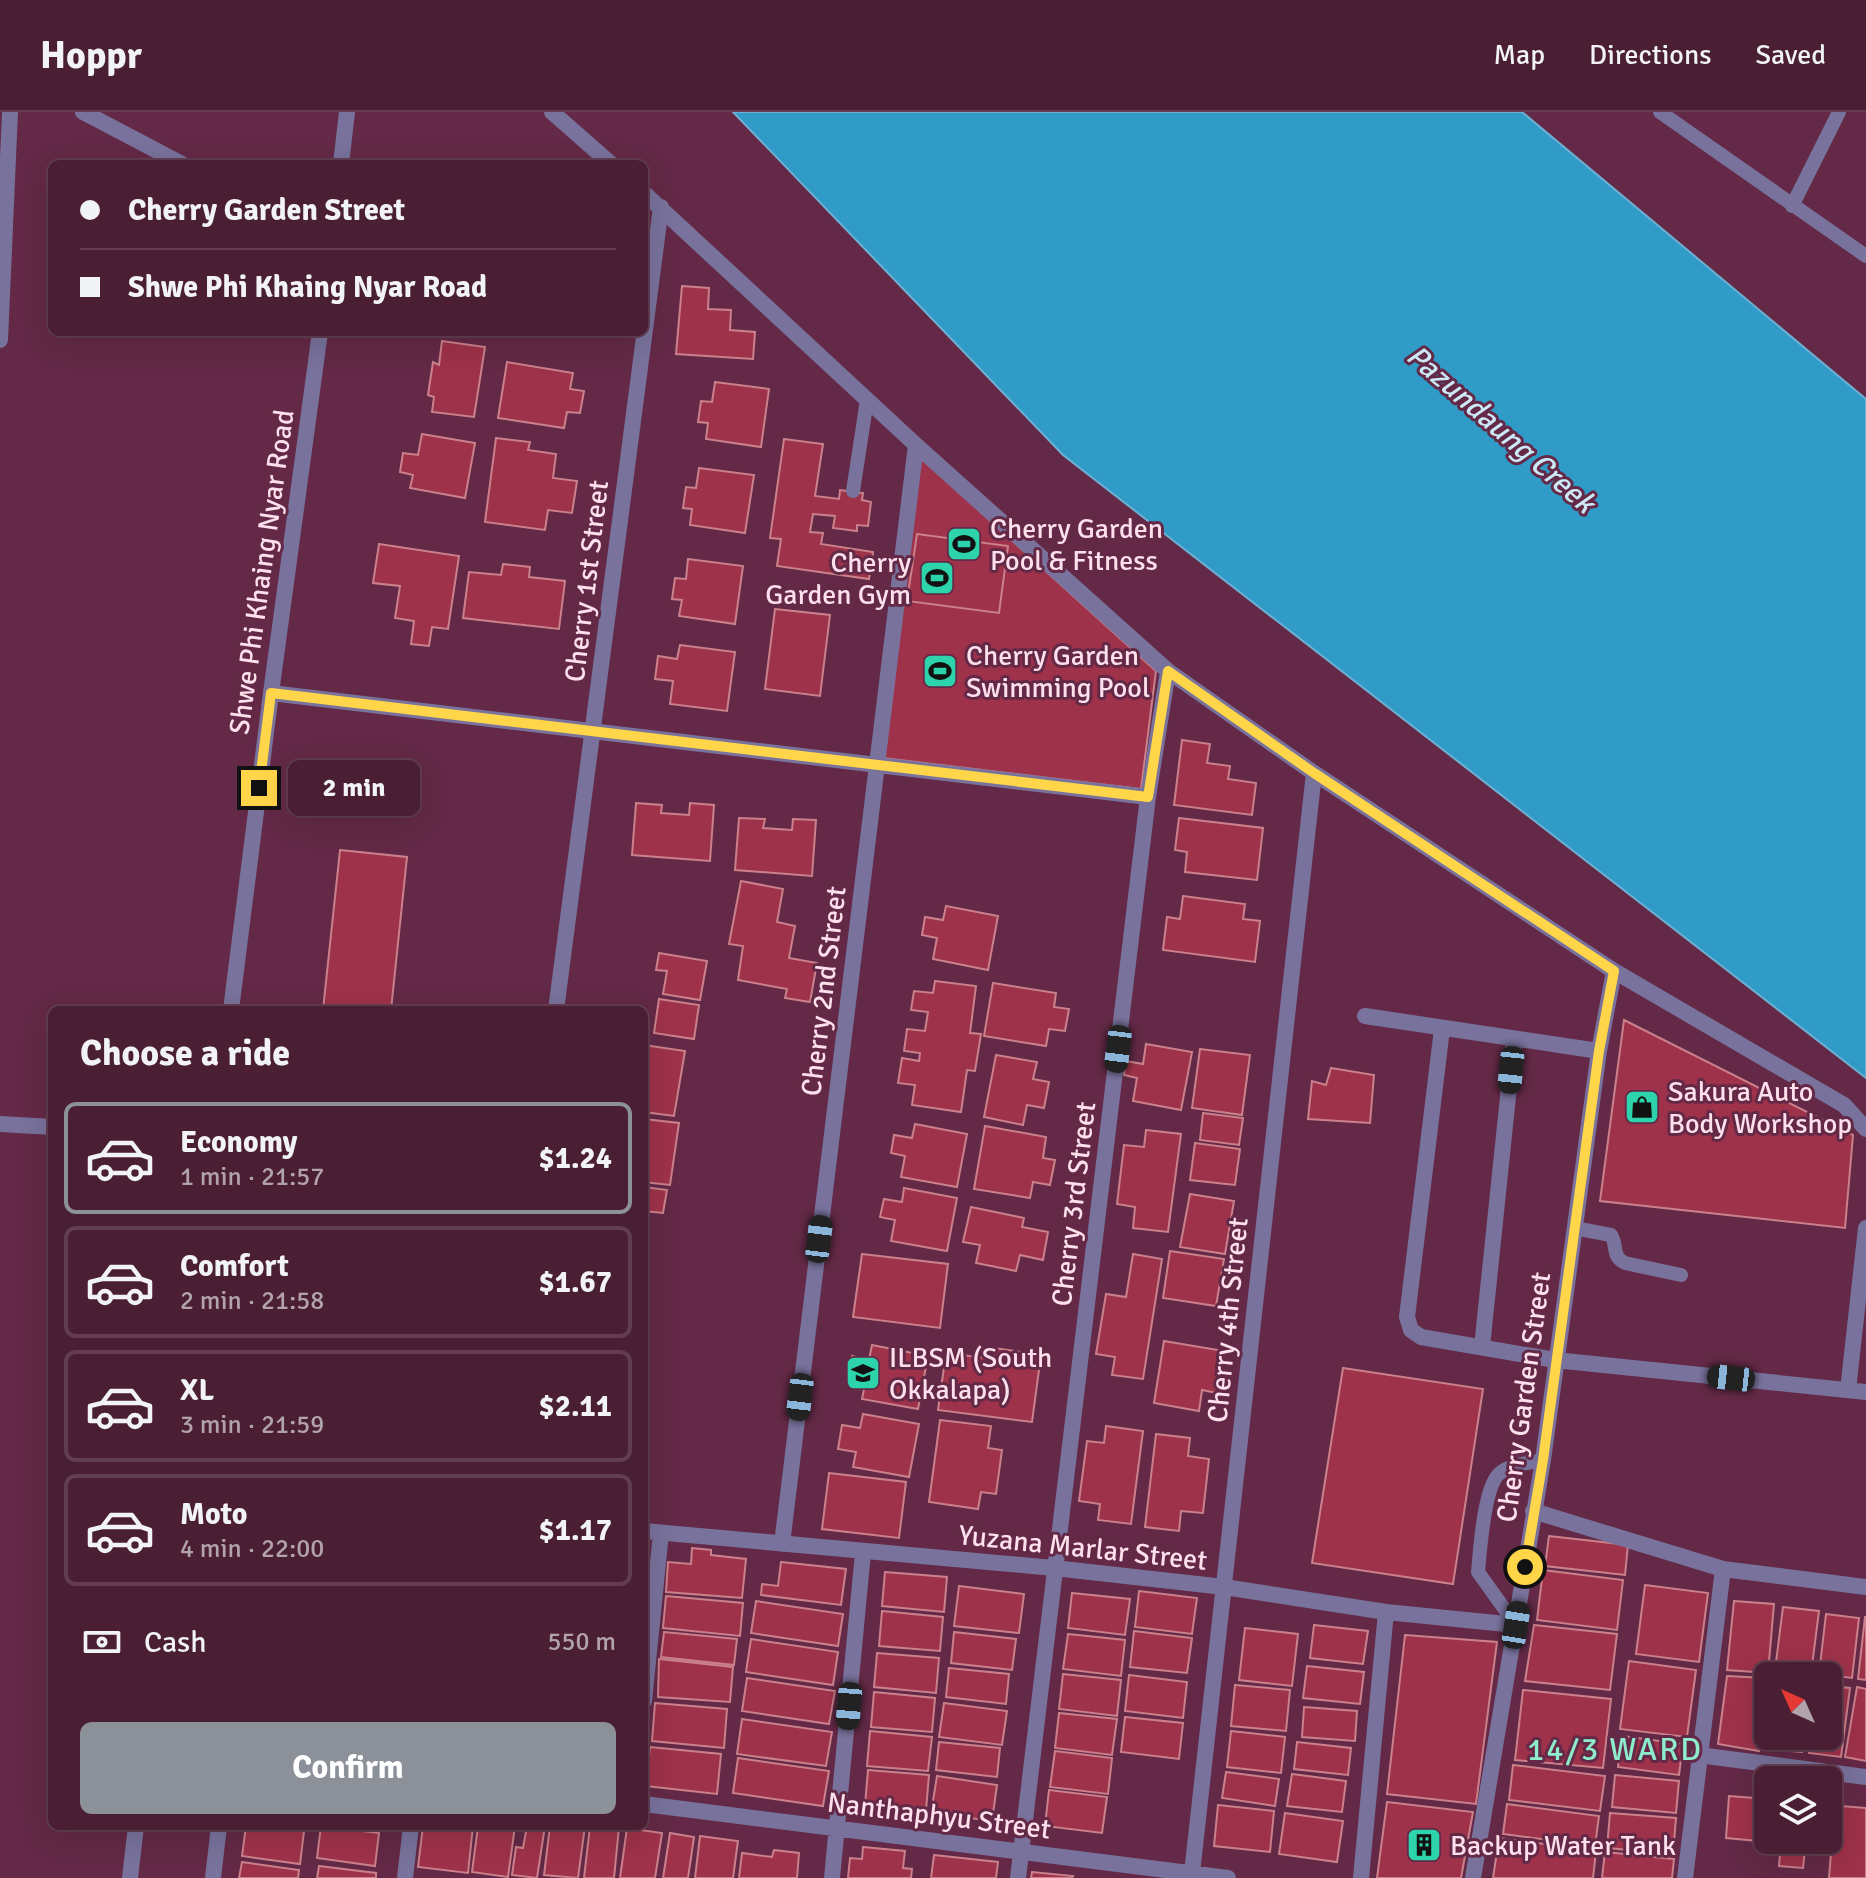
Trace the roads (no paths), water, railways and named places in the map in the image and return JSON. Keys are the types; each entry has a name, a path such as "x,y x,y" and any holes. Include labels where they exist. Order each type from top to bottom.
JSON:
{"street":[{"path":"0,340 10,112"},
{"path":"83,112 174,160"},
{"path":"341,160 347,112"},
{"path":"552,112 606,160"},
{"path":"648,196 916,445 1168,671 1314,773 1614,971 1844,1105 1866,1129"},
{"name":"Cherry 1st Street","path":"648,306 661,207"},
{"name":"Shwe Phi Khaing Nyar Road","path":"232,1006 319,336"},
{"name":"Cherry 1st Street","path":"557,1006 644,336"},
{"name":"Cherry 2nd Street","path":"782,1544 916,445"},
{"name":"Cherry 3rd Street","path":"1018,1878 1148,797 1168,671"},
{"path":"271,693 1148,797"},
{"name":"Cherry 4th Street","path":"1192,1873 1314,773"},
{"name":"Cherry Garden Street","path":"1473,1878 1543,1460 1599,1051 1614,971"},
{"path":"1365,1016 1599,1051"},
{"path":"1442,1029 1407,1317 1411,1330 1421,1337 1555,1360 1866,1392"},
{"path":"1482,1347 1514,1039"},
{"path":"0,1124 48,1127"},
{"path":"1848,1390 1866,1228"},
{"path":"1533,1511 1723,1569 1866,1587"},
{"path":"648,1616 652,1532"},
{"name":"Yuzana Marlar Street","path":"652,1532 863,1553 1055,1561 1386,1612 1516,1625"},
{"path":"832,1878 863,1553"},
{"path":"1685,1878 1723,1569"},
{"path":"1361,1878 1386,1612"},
{"path":"1699,1755 1866,1777"},
{"name":"Nanthaphyu Street","path":"648,1804 1228,1878"},
{"path":"130,1878 136,1830"},
{"path":"213,1878 219,1830"},
{"path":"405,1878 411,1830"}],"lane":[{"path":"1660,112 1866,256"},
{"path":"1792,206 1839,112"},
{"path":"853,491 867,400"},
{"path":"1574,1228 1611,1235 1614,1251 1625,1263 1681,1275"},
{"path":"1516,1625 1478,1572 1482,1530 1493,1479 1501,1471 1516,1465 1543,1460"}],"water":[{"name":"Pazundaung Creek","path":"733,112 1522,112 1866,399 1866,1078 1063,455"}],"place":[{"name":"Cherry Garden Pool & Fitness","path":"964,544"},
{"name":"Cherry Garden Gym","path":"937,578"},
{"name":"Cherry Garden Swimming Pool","path":"940,671"},
{"name":"Sakura Auto Body Workshop","path":"1642,1107"},
{"name":"ILBSM (South Okkalapa)","path":"863,1373"},
{"name":"Backup Water Tank","path":"1424,1845"}],"district":[{"name":"14/3 WARD","path":"1615,1749"}]}
